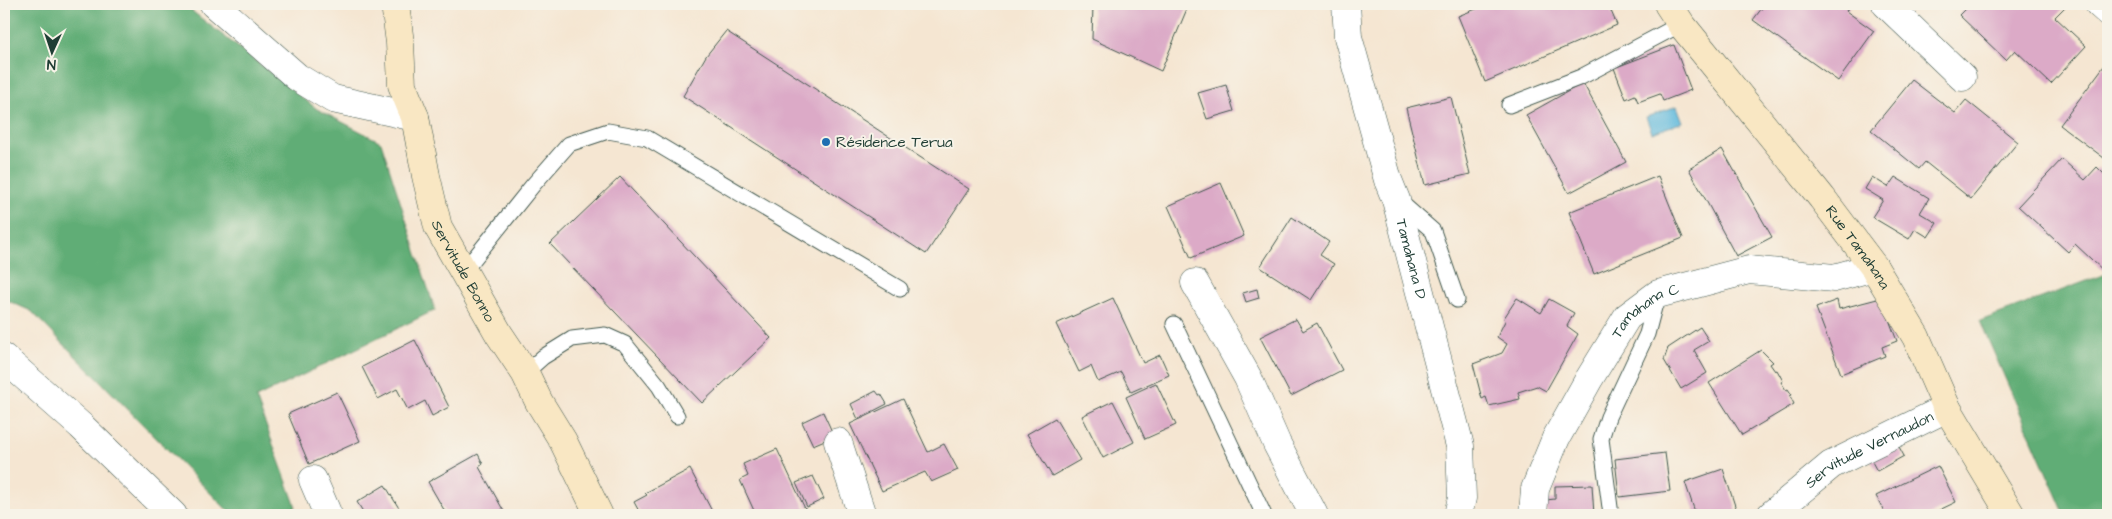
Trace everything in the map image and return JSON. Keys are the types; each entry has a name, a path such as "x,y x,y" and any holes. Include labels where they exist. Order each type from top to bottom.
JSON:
{"street":[{"path":"214,4 297,77 333,99 415,117"},
{"name":"Servitude Bonno","path":"395,4 400,43 402,85 415,117 438,227 499,334 525,373 539,402 563,441 599,515"},
{"name":"Tamahana D","path":"1346,4 1348,37 1388,180 1396,200 1460,446 1462,498 1458,515"},
{"path":"1886,4 1962,77"},
{"path":"2099,4 2108,12"},
{"name":"Rue Tamahana","path":"1674,14 1822,198 1874,267 1916,337 1947,408 2011,515"},
{"name":"Tamahana C","path":"1533,515 1535,489 1556,438 1589,379 1627,317 1658,294 1749,270 1834,278 1874,267"},
{"path":"1195,283 1248,378 1278,444 1314,515"},
{"path":"4,358 81,426 173,515"},
{"name":"Servitude Vernaudon","path":"1771,515 1831,465 1947,408"},
{"path":"838,442 862,515"},
{"path":"313,480 328,515"}],"lane":[{"path":"1509,105 1581,77 1674,14"},
{"path":"464,272 533,184 569,144 608,131 648,138 900,289"},
{"path":"1396,200 1433,231 1457,300"},
{"path":"1611,515 1601,439 1608,418 1647,334 1658,294"},
{"path":"1174,324 1264,515"},
{"path":"525,373 544,357 572,339 605,335 625,344 658,386 677,416"}],"green space":[{"path":"4,4 183,4 317,109 381,142 435,310 256,398 296,507 281,515 232,515 31,311 4,299"},
{"path":"2108,273 2108,515 2065,515 1980,321"}],"water":[{"path":"1677,106 1683,122 1652,133 1646,117"}],"building":[{"path":"1093,4 1189,4 1161,71 1092,39"},
{"path":"1489,4 1608,4 1617,25 1485,82 1458,16"},
{"path":"1765,4 1851,4 1846,11 1874,31 1838,81 1753,20"},
{"path":"1970,4 2068,4 2055,17 2086,46 2051,84 2015,50 2006,60 1959,15"},
{"name":"Résidence Terua","path":"726,31 969,189 926,254 683,96 706,56"},
{"path":"1674,45 1691,90 1663,101 1660,94 1638,102 1635,95 1626,99 1614,68"},
{"path":"2104,66 2108,69 2108,161 2060,125"},
{"path":"1912,80 1955,113 1966,100 2018,142 1971,199 1925,162 1919,169 1871,130"},
{"path":"1583,83 1626,162 1569,193 1526,115"},
{"path":"1226,85 1234,111 1207,119 1198,93"},
{"path":"1451,97 1470,174 1425,185 1406,108"},
{"path":"1722,149 1772,237 1736,256 1689,169"},
{"path":"2062,159 2085,180 2097,167 2108,178 2108,275 2075,244 2068,252 2018,206"},
{"path":"1658,176 1683,238 1594,274 1569,212"},
{"path":"620,177 771,338 702,403 550,244"},
{"path":"1872,177 1888,187 1895,177 1929,198 1920,213 1937,223 1928,237 1915,229 1909,239 1872,217 1883,200 1865,189"},
{"path":"1221,183 1244,236 1191,258 1168,206"},
{"path":"1292,217 1329,242 1320,255 1334,264 1311,300 1260,267"},
{"path":"1257,289 1259,298 1246,302 1243,293"},
{"path":"1113,298 1143,363 1160,355 1169,375 1131,392 1121,372 1098,382 1091,366 1079,372 1056,324"},
{"path":"1517,298 1541,313 1549,299 1574,313 1567,326 1578,334 1546,391 1537,386 1518,392 1520,399 1489,406 1486,397 1482,399 1473,364 1502,353 1507,344 1497,337 1505,321 1504,318"},
{"path":"1881,298 1897,341 1882,347 1885,356 1841,374 1816,308 1837,300 1839,309"},
{"path":"1296,319 1303,331 1317,323 1342,370 1291,396 1260,337"},
{"path":"1700,327 1709,341 1694,350 1707,373 1681,389 1664,360 1668,348"},
{"path":"415,340 449,407 432,416 425,401 408,410 397,389 378,399 362,367"},
{"path":"1761,350 1773,362 1770,364 1775,371 1777,370 1783,381 1781,382 1792,395 1790,396 1794,404 1742,435 1709,383"},
{"path":"1156,383 1176,425 1145,439 1126,397"},
{"path":"876,391 879,395 881,394 887,404 858,419 851,404"},
{"path":"337,392 360,441 309,464 288,414"},
{"path":"903,399 928,452 944,444 958,470 931,482 925,472 882,491 850,424"},
{"path":"1113,401 1134,442 1103,458 1082,416"},
{"path":"823,412 834,436 813,445 802,422"},
{"path":"1055,418 1080,460 1052,476 1027,434"},
{"path":"1898,445 1904,456 1877,471 1871,460"},
{"path":"777,449 808,515 756,515 740,480 748,476 743,464"},
{"path":"1665,453 1670,491 1619,497 1615,459"},
{"path":"478,454 483,464 479,467 506,515 447,515 428,482"},
{"path":"1938,466 1956,502 1929,515 1886,515 1876,496"},
{"path":"690,469 714,515 641,515 634,502 647,495 645,493"},
{"path":"1723,469 1738,515 1696,515 1685,482"},
{"path":"813,476 824,499 807,507 796,483"},
{"path":"385,485 403,515 365,515 357,502"},
{"path":"1592,485 1594,515 1547,515 1546,500 1555,499 1555,486"}],"place":[{"name":"Résidence Terua","path":"826,142"}]}
